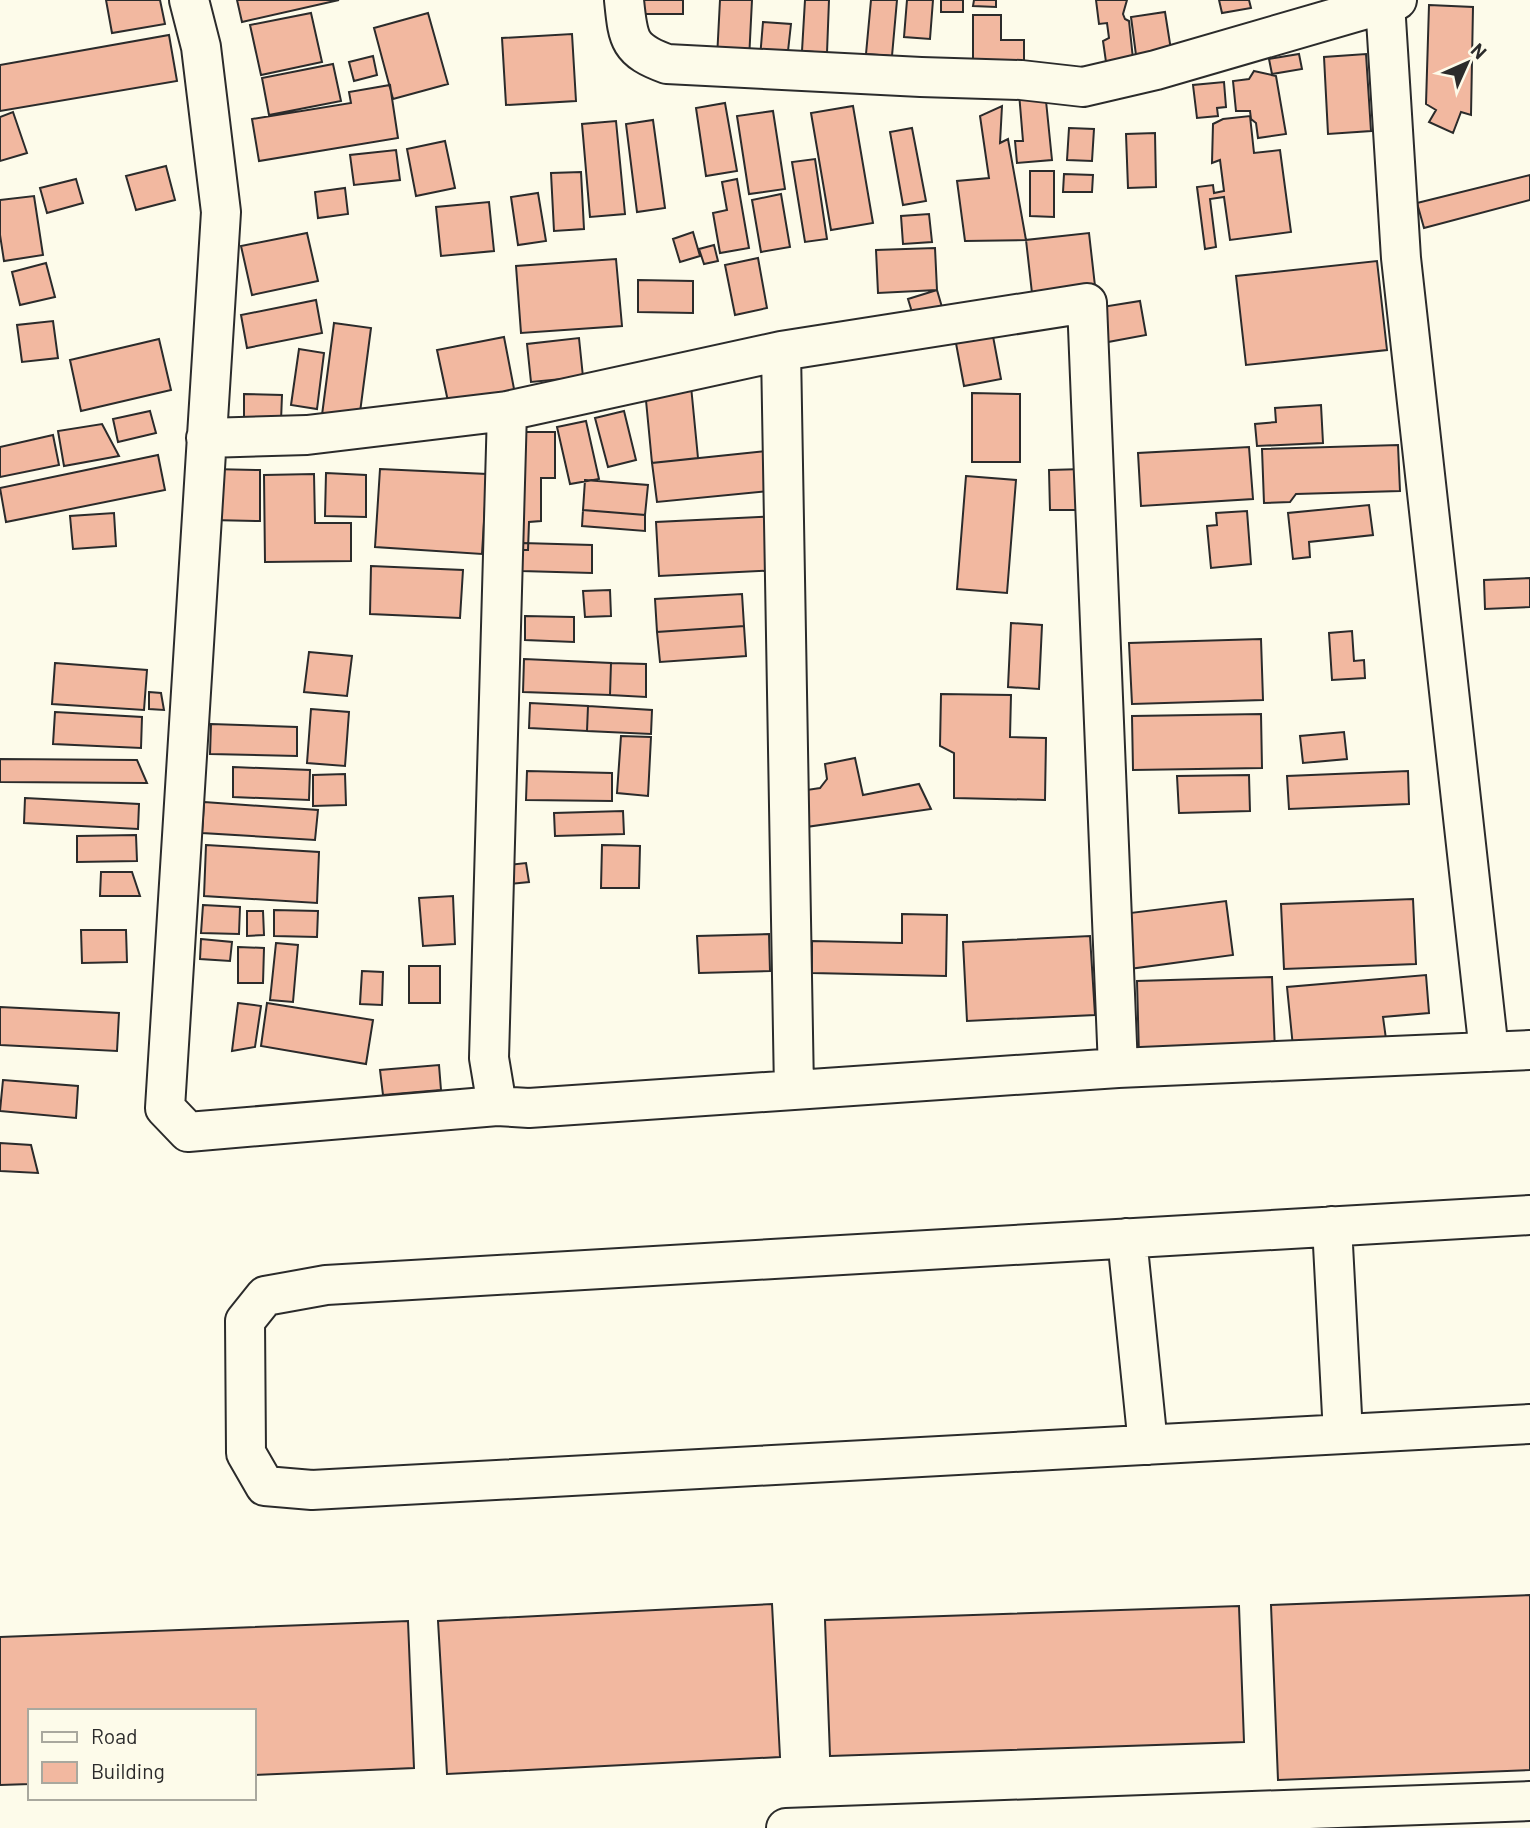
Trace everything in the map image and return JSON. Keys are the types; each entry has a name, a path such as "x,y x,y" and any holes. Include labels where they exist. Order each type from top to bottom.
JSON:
{"street":[{"path":"189,0 201,47 221,212 165,1108 188,1132 497,1106 529,1108 1118,1068 1530,1050"},
{"path":"624,0 628,33 643,55 667,64 920,78 1021,80 1083,87 1156,70 1391,2 1401,258 1489,1052"},
{"path":"206,438 307,435 507,411 781,351 1087,303 1118,1068"},
{"path":"781,351 794,1090"},
{"path":"497,1106 489,1058 507,411"},
{"path":"1530,1215 326,1285 265,1296 245,1321 246,1453 265,1486 312,1490 1530,1424"},
{"path":"1332,1226 1343,1434"},
{"path":"1127,1238 1148,1445"},
{"path":"786,1828 1530,1801"}],"building":[{"path":"106,0 160,0 165,24 112,33"},
{"path":"237,0 339,0 242,22"},
{"path":"638,0 683,0 683,14 638,14"},
{"path":"720,0 752,0 749,60 717,58"},
{"path":"805,0 829,0 827,53 802,51"},
{"path":"871,0 897,0 892,56 866,54"},
{"path":"907,0 933,0 930,39 904,37"},
{"path":"941,0 963,0 963,12 941,12"},
{"path":"974,0 996,0 996,7 973,6"},
{"path":"1096,0 1127,0 1123,14 1129,21 1133,59 1106,62 1103,41 1109,38 1107,23 1099,24"},
{"path":"1219,0 1249,0 1251,8 1222,13"},
{"path":"1429,5 1473,7 1471,115 1461,112 1453,133 1429,122 1436,110 1426,104"},
{"path":"1165,12 1171,50 1136,55 1131,17"},
{"path":"311,13 322,62 261,75 250,25"},
{"path":"428,13 448,84 393,99 374,28"},
{"path":"973,15 1001,15 1001,40 1024,40 1024,62 973,61"},
{"path":"763,22 791,24 787,60 760,58"},
{"path":"572,34 576,101 506,105 502,38"},
{"path":"169,35 177,81 0,111 0,65"},
{"path":"1299,54 1302,69 1272,74 1269,59"},
{"path":"1366,54 1371,131 1328,134 1324,57"},
{"path":"373,56 377,75 354,81 349,62"},
{"path":"333,64 341,101 269,115 262,78"},
{"path":"1254,71 1276,76 1286,134 1258,138 1256,123 1251,119 1250,111 1236,111 1233,81 1249,79"},
{"path":"1224,82 1226,107 1217,108 1218,116 1197,118 1193,85"},
{"path":"390,85 398,138 259,161 252,119 351,103 349,92"},
{"path":"1045,91 1052,160 1017,163 1015,141 1023,141 1019,93"},
{"path":"725,103 737,171 706,176 696,108"},
{"path":"853,106 873,223 831,230 811,113"},
{"path":"1002,106 1000,143 1008,139 1026,240 965,241 957,181 989,178 980,116"},
{"path":"773,111 785,189 749,194 737,116"},
{"path":"13,112 27,153 0,161 0,117"},
{"path":"1250,116 1254,153 1280,150 1291,232 1230,240 1224,197 1210,199 1216,247 1205,249 1197,187 1213,185 1214,193 1224,191 1220,160 1212,163 1213,124 1223,119"},
{"path":"653,120 665,208 637,212 626,124"},
{"path":"616,121 625,214 590,217 582,124"},
{"path":"912,128 926,201 903,205 890,132"},
{"path":"1069,128 1094,129 1092,161 1067,160"},
{"path":"1155,133 1156,187 1128,188 1126,134"},
{"path":"445,141 455,188 416,196 407,149"},
{"path":"396,150 400,180 354,185 350,155"},
{"path":"815,159 827,239 805,242 792,162"},
{"path":"166,166 175,200 136,210 126,176"},
{"path":"1030,171 1054,171 1054,217 1030,216"},
{"path":"581,172 584,229 554,231 551,173"},
{"path":"1064,174 1093,175 1092,192 1063,192"},
{"path":"1530,175 1530,200 1424,228 1417,203"},
{"path":"76,179 83,203 47,213 40,188"},
{"path":"737,179 749,248 720,253 713,213 727,210 722,182"},
{"path":"345,188 348,214 318,218 315,192"},
{"path":"538,193 546,241 518,245 511,197"},
{"path":"781,194 790,247 761,252 752,200"},
{"path":"34,196 43,255 4,261 0,235 0,200"},
{"path":"489,202 494,251 441,256 436,207"},
{"path":"929,214 932,242 903,244 901,216"},
{"path":"693,232 700,256 680,262 673,239"},
{"path":"307,233 318,281 252,295 241,246"},
{"path":"1089,233 1095,286 1032,293 1026,240"},
{"path":"714,245 718,261 704,264 699,249"},
{"path":"935,248 937,290 878,293 876,250"},
{"path":"758,258 767,308 735,315 725,265"},
{"path":"616,259 622,326 521,333 516,266"},
{"path":"1377,261 1387,350 1246,365 1236,276"},
{"path":"46,263 55,297 20,305 12,272"},
{"path":"638,280 693,281 693,313 638,312"},
{"path":"937,290 944,314 915,322 908,299"},
{"path":"316,300 322,333 247,348 241,315"},
{"path":"1140,301 1146,335 1108,342 1102,307"},
{"path":"53,321 58,358 22,362 17,325"},
{"path":"334,323 371,328 359,420 322,415"},
{"path":"992,331 1001,379 964,386 955,338"},
{"path":"504,337 515,394 449,406 437,350"},
{"path":"579,338 583,377 531,382 527,344"},
{"path":"159,339 171,390 81,411 70,360"},
{"path":"299,349 324,353 317,409 291,405"},
{"path":"691,386 698,458 652,463 645,390"},
{"path":"972,393 1020,394 1020,462 972,462"},
{"path":"244,394 282,395 281,421 244,420"},
{"path":"1321,405 1323,443 1257,446 1255,424 1276,422 1275,408"},
{"path":"150,411 156,433 118,442 113,419"},
{"path":"624,411 636,460 608,467 595,418"},
{"path":"586,421 599,479 570,484 557,427"},
{"path":"102,424 119,456 64,466 58,431"},
{"path":"526,432 555,432 555,478 541,478 541,521 529,522 528,550 517,550 517,468"},
{"path":"53,435 59,465 0,477 0,447"},
{"path":"1398,445 1400,491 1296,494 1290,502 1264,503 1262,449"},
{"path":"1249,447 1253,499 1141,506 1138,453"},
{"path":"775,450 780,490 657,502 652,463"},
{"path":"158,455 165,490 6,522 0,488"},
{"path":"211,469 260,470 260,521 211,520"},
{"path":"380,469 487,474 482,554 375,547"},
{"path":"1083,469 1083,510 1050,510 1049,470"},
{"path":"326,473 366,475 366,517 325,516"},
{"path":"314,474 315,523 351,523 351,561 265,562 264,475"},
{"path":"966,476 1016,480 1007,593 957,589"},
{"path":"585,480 648,485 645,515 583,510"},
{"path":"1369,505 1373,535 1309,542 1310,557 1293,559 1288,513"},
{"path":"583,510 645,515 645,531 582,526"},
{"path":"1247,511 1251,564 1211,568 1207,526 1217,525 1216,513"},
{"path":"114,513 116,546 73,549 70,516"},
{"path":"778,516 780,570 659,576 656,522"},
{"path":"522,543 592,545 592,573 521,571"},
{"path":"371,566 463,570 460,618 370,614"},
{"path":"1530,578 1530,607 1485,609 1484,580"},
{"path":"610,590 611,616 585,617 583,591"},
{"path":"742,594 744,626 657,632 655,599"},
{"path":"525,616 574,617 574,642 525,640"},
{"path":"1011,623 1042,625 1039,689 1008,687"},
{"path":"744,626 746,656 660,662 657,632"},
{"path":"1352,631 1354,661 1364,660 1365,678 1332,680 1329,633"},
{"path":"1261,639 1263,700 1132,704 1129,643"},
{"path":"309,652 352,656 347,696 304,692"},
{"path":"524,659 611,663 610,695 523,692"},
{"path":"55,663 147,670 144,710 52,704"},
{"path":"611,663 646,664 646,697 610,695"},
{"path":"149,692 161,693 164,710 149,709"},
{"path":"941,694 1011,695 1010,737 1046,738 1045,800 954,798 954,753 940,746"},
{"path":"530,703 588,706 587,731 529,728"},
{"path":"588,706 652,710 651,734 587,731"},
{"path":"311,709 349,712 345,766 307,763"},
{"path":"55,712 142,717 141,748 53,744"},
{"path":"1261,714 1262,768 1133,770 1132,716"},
{"path":"211,724 297,727 297,756 210,754"},
{"path":"1344,732 1347,759 1303,763 1300,736"},
{"path":"621,736 651,737 648,796 617,793"},
{"path":"855,758 863,795 919,784 931,809 806,827 800,791 820,788 827,779 825,764"},
{"path":"0,759 137,760 147,783 0,782"},
{"path":"233,767 310,770 309,800 233,797"},
{"path":"527,771 612,773 612,801 526,800"},
{"path":"1408,771 1409,804 1289,809 1287,776"},
{"path":"345,774 346,805 313,806 313,775"},
{"path":"1249,775 1250,811 1179,813 1177,776"},
{"path":"25,798 139,804 138,829 24,823"},
{"path":"204,802 318,810 315,840 202,833"},
{"path":"623,811 624,834 555,836 554,813"},
{"path":"136,835 137,861 77,862 77,836"},
{"path":"206,845 319,852 317,903 204,896"},
{"path":"602,845 640,846 639,888 601,888"},
{"path":"526,863 529,882 510,884 508,865"},
{"path":"101,872 132,872 140,896 100,896"},
{"path":"453,896 455,944 423,946 419,898"},
{"path":"1413,899 1416,964 1284,969 1281,904"},
{"path":"1226,901 1233,955 1129,969 1122,914"},
{"path":"203,905 240,907 239,934 201,933"},
{"path":"274,910 318,911 317,937 274,936"},
{"path":"247,911 263,911 264,935 247,936"},
{"path":"902,914 947,915 946,976 812,973 812,941 902,943"},
{"path":"81,930 126,930 127,962 82,963"},
{"path":"769,934 770,971 699,973 697,936"},
{"path":"1090,936 1095,1015 967,1021 963,942"},
{"path":"201,939 232,942 230,961 200,959"},
{"path":"276,943 298,945 293,1002 270,1000"},
{"path":"238,947 264,948 263,983 238,983"},
{"path":"409,966 440,966 440,1003 409,1003"},
{"path":"362,971 383,972 382,1005 360,1004"},
{"path":"1426,975 1429,1013 1383,1017 1386,1039 1293,1047 1287,987"},
{"path":"1272,977 1275,1051 1139,1056 1137,981"},
{"path":"238,1003 261,1006 255,1047 232,1051"},
{"path":"267,1003 373,1020 366,1064 261,1046"},
{"path":"0,1007 119,1013 117,1051 0,1045"},
{"path":"439,1065 441,1090 383,1095 380,1070"},
{"path":"3,1080 78,1086 76,1118 0,1111"},
{"path":"0,1143 31,1145 38,1173 0,1171"},
{"path":"1530,1595 1530,1770 1278,1780 1271,1605"},
{"path":"772,1604 780,1757 447,1774 438,1621"},
{"path":"1239,1606 1244,1742 830,1756 825,1620"},
{"path":"408,1621 414,1768 256,1775 256,1709 28,1709 28,1784 0,1785 0,1637"}]}
